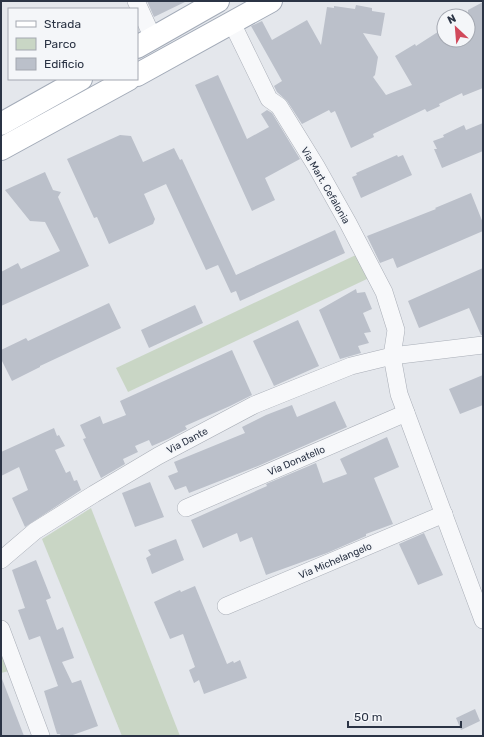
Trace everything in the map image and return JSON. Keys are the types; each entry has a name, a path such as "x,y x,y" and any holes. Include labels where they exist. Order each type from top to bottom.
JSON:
{"main road":[{"path":"145,43 218,1"},
{"path":"138,73 271,1"},
{"path":"1,124 79,80"},
{"path":"1,149 127,80"}],"street":[{"path":"138,10 145,43"},
{"name":"Via Mart. Cefalonia","path":"232,23 269,99 279,106 316,166 384,292 396,330 392,356 399,394 483,620"},
{"name":"Via Dante","path":"1,560 35,531 94,494 158,456 254,405 351,366 392,356 483,345"},
{"name":"Via Donatello","path":"186,508 406,413"},
{"name":"Via Michelangelo","path":"226,606 444,514"},
{"path":"1,629 41,736"}],"green space":[{"path":"358,254 369,278 128,392 116,368"},
{"path":"91,508 180,736 122,736 42,539"},
{"path":"1,651 9,671 1,673"}],"building":[{"path":"147,1 187,1 154,17"},
{"path":"483,2 483,88 463,96 462,93 439,104 440,106 427,112 425,109 373,134 374,137 351,148 335,111 331,113 329,110 302,124 287,101 277,92 274,86 282,81 251,26 262,21 272,40 307,20 321,45 327,7 334,8 334,6 355,9 356,5 372,8 372,11 385,13 381,36 363,33 378,57 375,75 373,77 386,95 412,85 395,56 415,44 416,46 436,33 436,48 476,48 476,8 472,8"},
{"path":"218,75 247,139 269,127 261,114 267,110 272,113 300,159 265,178 275,200 252,211 195,85"},
{"path":"483,123 483,151 442,168 434,149 437,149 433,141 444,137 443,135 464,125 466,130"},
{"path":"120,135 131,136 143,162 174,148 180,160 182,159 236,275 335,230 345,253 240,301 236,291 231,293 218,265 206,270 166,184 144,194 155,219 153,224 109,244 97,217 94,218 67,159"},
{"path":"397,155 398,157 403,155 412,175 361,198 352,177 357,175 356,173"},
{"path":"45,172 53,190 61,192 58,197 89,266 1,306 1,272 18,263 21,269 60,251 45,222 30,221 5,190"},
{"path":"471,193 483,223 483,231 397,268 393,258 380,263 367,236 436,209 435,208"},
{"path":"483,268 483,335 481,335 469,308 419,328 408,301"},
{"path":"356,289 357,293 365,292 372,309 363,313 371,332 364,333 369,343 358,346 361,353 340,359 319,310"},
{"path":"109,303 121,328 40,366 12,381 1,359 1,350 26,338 28,341"},
{"path":"195,305 203,323 149,348 141,330"},
{"path":"298,320 319,366 274,386 253,341"},
{"path":"232,350 252,395 185,426 187,429 152,446 149,440 135,446 138,452 123,459 125,464 101,478 83,439 86,438 80,425 100,416 103,424 126,415 120,401"},
{"path":"483,375 483,405 460,414 449,389"},
{"path":"335,401 347,427 258,466 189,493 186,486 175,490 168,476 178,472 174,462 245,433 242,427 266,415 292,405 297,417"},
{"path":"54,428 57,436 59,435 65,446 55,450 66,473 70,471 74,481 77,480 81,490 25,527 12,498 28,490 19,467 1,476 1,452"},
{"path":"387,437 399,467 374,478 393,524 366,534 366,536 327,553 266,575 252,537 240,542 237,533 203,548 191,520 267,486 266,484 316,463 323,483 347,474 340,459"},
{"path":"150,482 164,517 135,527 122,493"},
{"path":"424,533 443,575 418,585 399,544"},
{"path":"176,539 184,560 152,574 146,558 151,555 148,550"},
{"path":"36,560 51,598 46,600 57,630 63,627 74,658 62,662 72,683 81,680 98,726 70,736 61,736 60,734 57,734 44,691 58,686 40,636 29,640 18,610 25,608 12,570"},
{"path":"195,586 227,664 240,660 247,678 204,694 199,680 194,683 189,670 195,667 183,634 170,639 154,602 180,590 181,592"},
{"path":"2,679 24,736 1,736"},
{"path":"475,709 480,721 461,730 456,718"}]}
